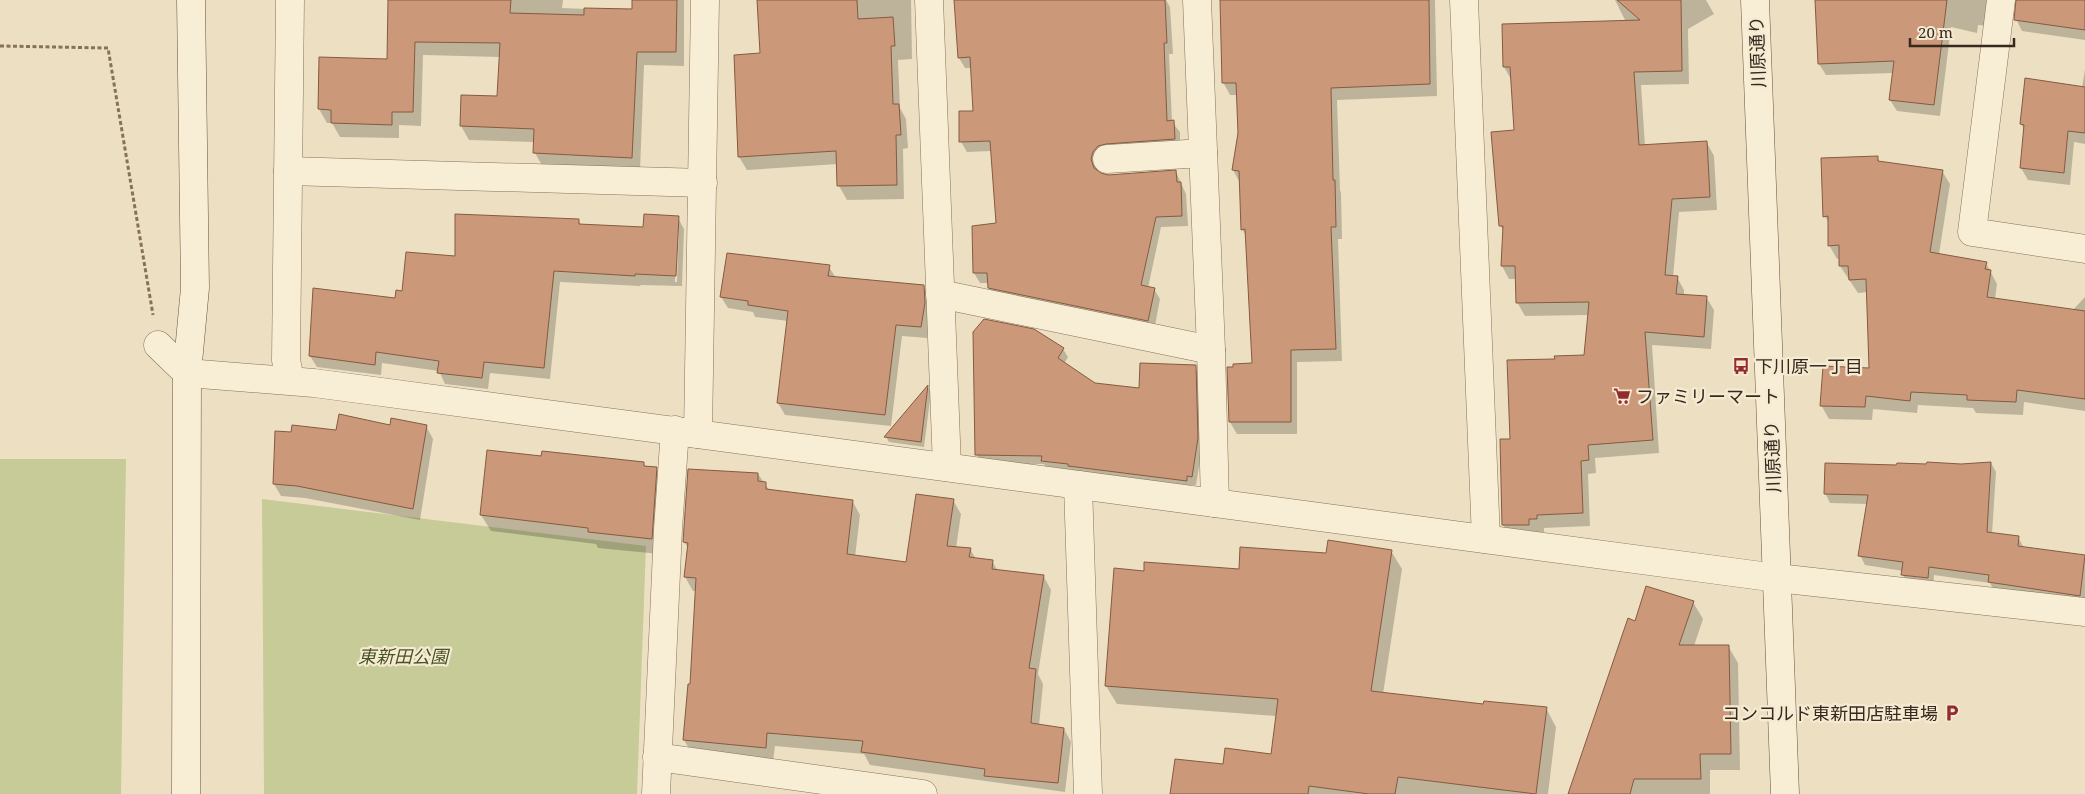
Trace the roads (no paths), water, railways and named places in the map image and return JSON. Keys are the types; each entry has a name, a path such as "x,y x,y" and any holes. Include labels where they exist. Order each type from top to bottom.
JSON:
{"street":[{"path":"186,794 187,373 195,288 191,0"},
{"path":"290,0 286,360 290,380"},
{"path":"656,794 668,529 687,432 703,183 705,0"},
{"path":"929,0 947,467"},
{"path":"1197,0 1215,503"},
{"path":"1464,0 1486,539"},
{"name":"川原通り","path":"1755,0 1785,794"},
{"path":"2001,0 1972,232 2085,249"},
{"path":"1107,159 1203,153"},
{"path":"288,171 703,183"},
{"path":"940,294 1211,350"},
{"path":"158,345 187,373 290,380 1777,578 2085,612"},
{"path":"1078,485 1088,794"},
{"path":"657,758 870,791 923,794"}],"place":[{"name":"下川原一丁目","path":"1741,366"},
{"name":"ファミリーマート","path":"1622,396"},
{"name":"コンコルド東新田店駐車場","path":"1952,713"}],"park label":[{"name":"東新田公園","path":"403,656"}]}
